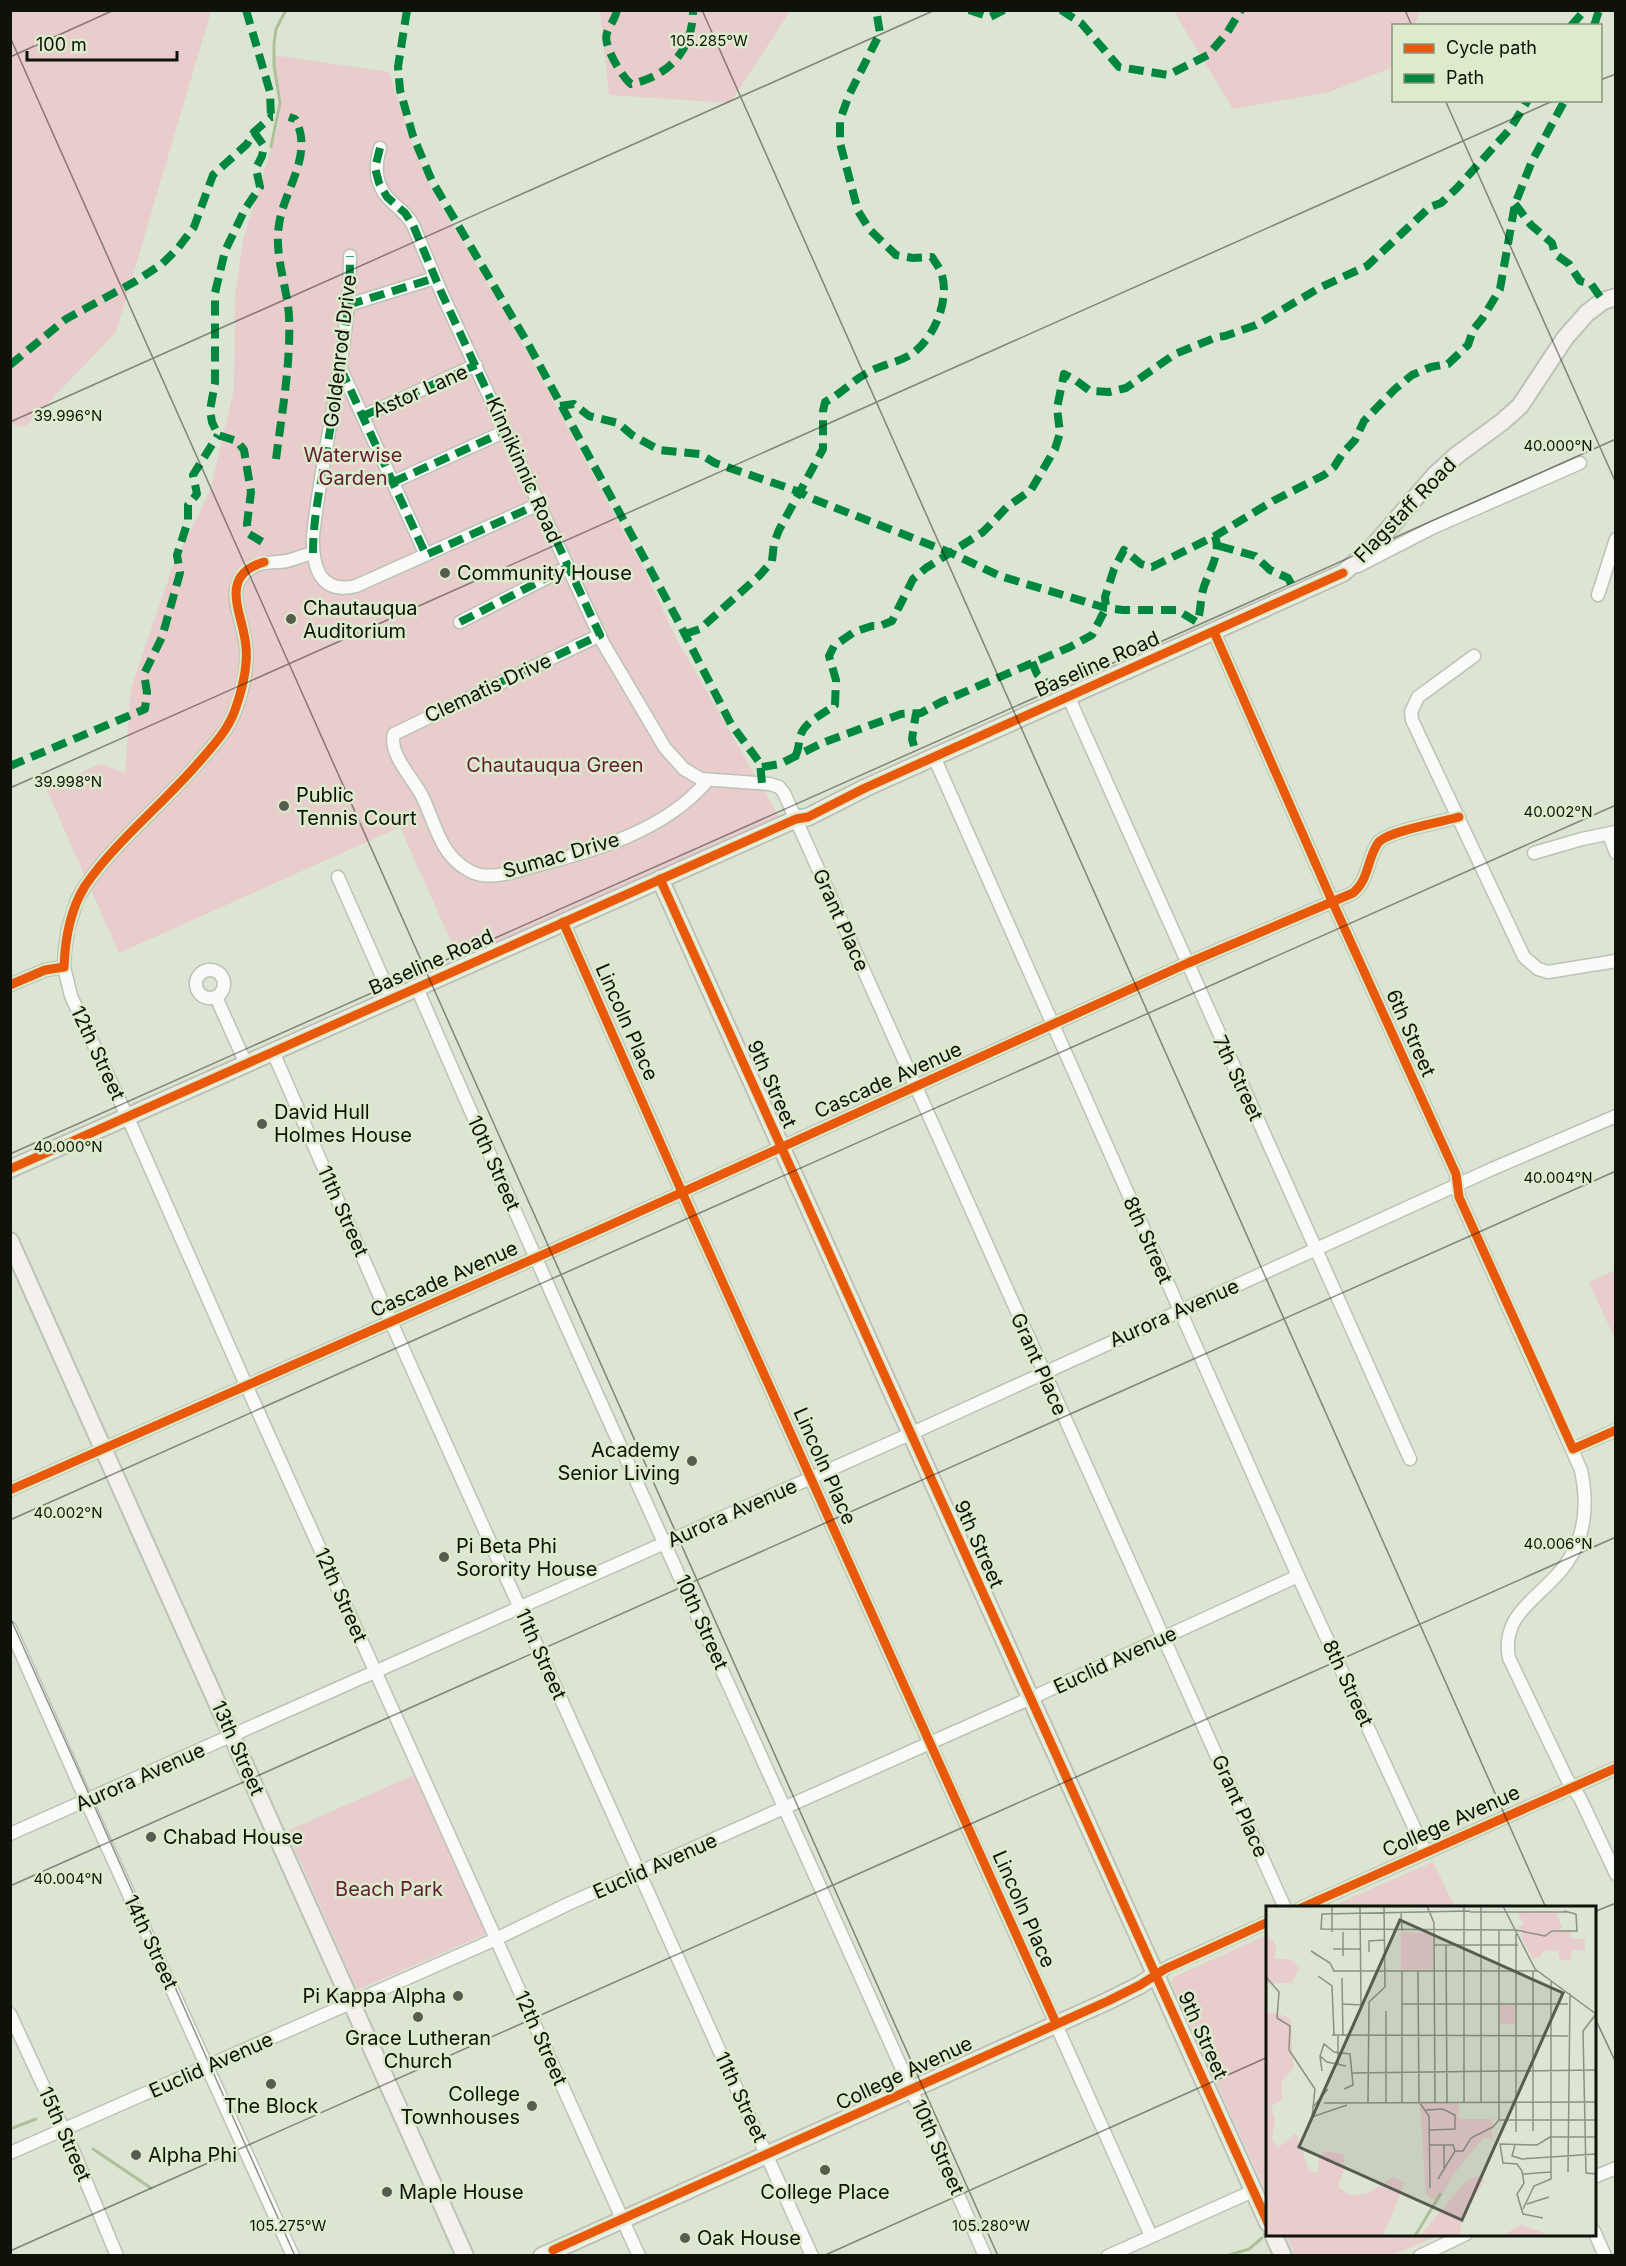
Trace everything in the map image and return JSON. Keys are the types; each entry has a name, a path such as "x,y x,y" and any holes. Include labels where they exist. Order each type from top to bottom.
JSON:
{"street":[{"name":"Kinnikinnic Road","path":"380,148 375,168 377,180 387,197 408,217 417,233 435,278 600,635 623,679 667,752 692,774 707,781"},
{"name":"Goldenrod Drive","path":"313,553 315,517 341,369 348,305 350,256"},
{"path":"348,305 435,278"},
{"name":"Flagstaff Road","path":"1342,573 1371,549 1435,475 1520,406 1566,339 1587,313 1603,300 1616,297"},
{"name":"Astor Lane","path":"363,416 476,365"},
{"path":"341,369 426,555"},
{"path":"393,482 506,431"},
{"name":"Baseline Road","path":"10,1169 796,819 808,817 866,788 1342,573 1432,528 1580,463"},
{"path":"313,553 314,565 320,576 333,585 345,588 360,585 539,504"},
{"path":"1598,595 1616,539"},
{"name":"12th Street","path":"313,553 287,561 264,562 243,575 236,588 236,601 246,642 246,658 241,692 231,720 219,739 194,768 87,882 77,900 68,929 64,967 71,996 128,1117 247,1387 639,2256"},
{"path":"460,622 568,567"},
{"name":"6th Street","path":"1214,632 1332,901 1456,1174 1459,1197 1581,1470 1586,1506 1575,1549 1566,1564 1518,1614 1512,1624 1507,1647 1509,1658 1566,1779 1573,1787"},
{"name":"Clematis Drive","path":"395,752 393,738 400,729 600,635"},
{"path":"1474,656 1418,697 1411,712 1412,720 1517,944 1532,965 1548,972 1557,972 1616,961"},
{"name":"7th Street","path":"1068,696 1410,1460"},
{"name":"Sumac Drive","path":"395,752 418,790 448,853 463,867 473,873 483,875 513,872 615,841 676,808 707,781"},
{"name":"8th Street","path":"934,758 1298,1576 1425,1851"},
{"path":"707,781 757,782 775,785 783,792 796,819"},
{"name":"Cascade Avenue","path":"10,1490 536,1258 1188,963 1353,893 1362,886 1377,844 1388,835 1459,817"},
{"name":"Grant Place","path":"796,819 1284,1906"},
{"path":"1534,853 1582,839 1612,834 1616,853"},
{"path":"339,877 392,999"},
{"name":"9th Street","path":"660,879 1266,2219"},
{"name":"Lincoln Place","path":"563,922 1151,2236"},
{"path":"10,985 45,970 64,967"},
{"name":"10th Street","path":"417,988 536,1258 786,1807 986,2256"},
{"path":"216,997 246,1064"},
{"name":"11th Street","path":"273,1052 391,1322 768,2154 812,2256"},
{"name":"Aurora Avenue","path":"10,1834 910,1434 1317,1248 1616,1116"},
{"name":"13th Street","path":"10,1241 465,2256"},
{"path":"1573,1449 1616,1430"},
{"name":"Euclid Avenue","path":"10,2153 496,1939 1298,1576"},
{"name":"14th Street","path":"10,1628 293,2256"},
{"name":"College Avenue","path":"1305,1906 1616,1768"},
{"path":"1573,1787 1616,1874"},
{"name":"College Avenue","path":"542,2256 1056,2024 1140,1985 1170,1966 1266,1923"},
{"name":"15th Street","path":"10,2014 117,2256"},
{"path":"1596,2176 1616,2168"},
{"path":"1108,2256 1253,2191"},
{"path":"1273,2236 1282,2256"},
{"path":"1420,2256 1464,2236"},
{"path":"1596,2236 1605,2256"}],"green space":[{"path":"600,10 790,11 730,103 609,95"},
{"path":"1176,10 1420,11 1415,24 1392,24 1392,67 1329,92 1233,109 1176,15"},
{"path":"10,11 211,11 116,332 25,427 10,424"},
{"path":"273,55 389,72 414,149 436,197 514,328 645,571 676,638 779,817 459,959 400,827 119,953 46,788 100,764 125,773 131,689 172,568 210,491 234,389 235,296 243,240 279,124 281,96"},
{"path":"1615,1270 1615,1339 1589,1282"},
{"name":"Beach Park","path":"414,1775 486,1934 357,1990 287,1831"},
{"path":"1433,1862 1455,1906 1332,1906"},
{"path":"1266,1935 1266,2192 1171,1982 1174,1977"},
{"path":"1286,2236 1438,2236 1392,2255 1295,2255"}],"waterway":[{"path":"271,147 280,103 274,65 274,44 276,29 286,10"},
{"path":"10,2129 36,2119"},
{"path":"93,2149 151,2188"},
{"path":"1226,2256 1249,2249 1262,2238"}],"marked path":[{"path":"246,10 270,92 271,117"},
{"path":"407,10 398,67 400,90 413,136 432,181 527,342 676,617 731,724 760,763 762,783"},
{"path":"617,10 607,33 607,45 618,68 631,84 657,75 676,59 689,37 693,10"},
{"path":"685,634 700,629 760,575 772,561 774,543 779,530 823,449 825,402 867,373 905,358 919,348 933,329 942,306 944,283 940,270 932,257 913,258 896,255 870,230 858,211 840,143 840,120 849,95 880,33 876,10"},
{"path":"969,10 990,17 1004,10"},
{"path":"1061,10 1081,23 1119,67 1168,75 1208,55 1227,33 1241,10"},
{"path":"1573,24 1585,10"},
{"path":"1595,24 1599,10"},
{"path":"795,757 803,729 835,705 836,680 829,656 834,646 854,632 892,621 913,579 926,568 983,532 1007,507 1031,490 1055,449 1060,433 1057,408 1064,374 1090,391 1109,392 1126,388 1175,354 1217,337 1256,325 1321,287 1367,266 1430,207 1441,203 1457,188 1510,129 1527,102"},
{"path":"762,767 780,764 822,743 901,714 921,713 941,702 1070,647 1092,635 1106,608 1105,597 1114,569 1124,550 1141,564 1152,567 1215,536 1273,501 1324,475 1334,467 1355,440 1364,421 1395,389 1412,375 1431,367 1448,364 1468,345 1473,330 1500,289 1515,204 1532,161 1564,102"},
{"path":"10,365 66,319 136,281 162,264 194,227 213,175 247,144 254,132 273,117"},
{"path":"276,459 289,352 288,305 279,259 278,236 282,212 300,159 302,146 295,119 289,117"},
{"path":"254,132 264,146 256,168 260,187 245,209 225,251 215,293 215,383 210,410 218,435 237,441 244,450 251,492 247,524 249,534 264,543"},
{"path":"380,148 375,168 379,183 387,197 405,213 413,225 442,294 600,635 467,698"},
{"path":"1515,204 1531,225 1552,243 1555,254 1569,264 1580,281 1591,284 1603,301"},
{"path":"313,553 316,513 346,328 350,256"},
{"path":"348,305 435,278"},
{"path":"363,416 476,365"},
{"path":"341,369 426,555 539,504"},
{"path":"560,406 574,404 589,416 618,423 632,435 659,450 700,454 715,463 800,492 951,553 1000,576 1106,608 1177,610 1197,622 1204,587 1215,558 1217,543 1215,536"},
{"path":"393,482 506,431"},
{"path":"10,766 145,709 147,692 144,674 162,637 180,573 177,555 188,521 188,505 197,494 193,475 218,435"},
{"path":"1219,546 1255,556 1270,570 1288,578 1297,595"},
{"path":"460,622 568,567"},
{"path":"1032,662 1037,674 1051,687"},
{"path":"914,746 912,739 916,713"}],"cycle path":[{"path":"10,985 45,970 64,967 69,925 85,886 125,838 220,738 235,710 246,663 246,647 236,598 237,587 241,577 249,568 264,562"},
{"path":"10,1169 796,819 808,817 865,788 1343,573"},
{"path":"1214,632 1332,901 1456,1174 1459,1197 1573,1449 1616,1430"},
{"path":"10,1490 610,1225 1188,963 1353,893 1365,876 1374,849 1383,839 1403,831 1459,817"},
{"path":"660,879 1266,2219"},
{"path":"563,922 1056,2023"},
{"path":"1306,1906 1616,1768"},
{"path":"553,2250 1108,2001 1165,1969 1266,1923"}],"place":[{"name":"Community House","path":"445,573"},
{"name":"Chautauqua Auditorium","path":"291,619"},
{"name":"Public Tennis Court","path":"284,806"},
{"name":"David Hull Holmes House","path":"262,1124"},
{"name":"Academy Senior Living","path":"692,1461"},
{"name":"Pi Beta Phi Sorority House","path":"444,1557"},
{"name":"Chabad House","path":"151,1837"},
{"name":"Pi Kappa Alpha","path":"458,1996"},
{"name":"Grace Lutheran Church","path":"418,2017"},
{"name":"The Block","path":"271,2084"},
{"name":"College Townhouses","path":"532,2106"},
{"name":"Alpha Phi","path":"136,2155"},
{"name":"College Place","path":"825,2170"},
{"name":"Maple House","path":"387,2192"},
{"name":"Oak House","path":"685,2238"}],"park label":[{"name":"Waterwise Garden","path":"353,466"},
{"name":"Chautauqua Green","path":"555,765"}]}
